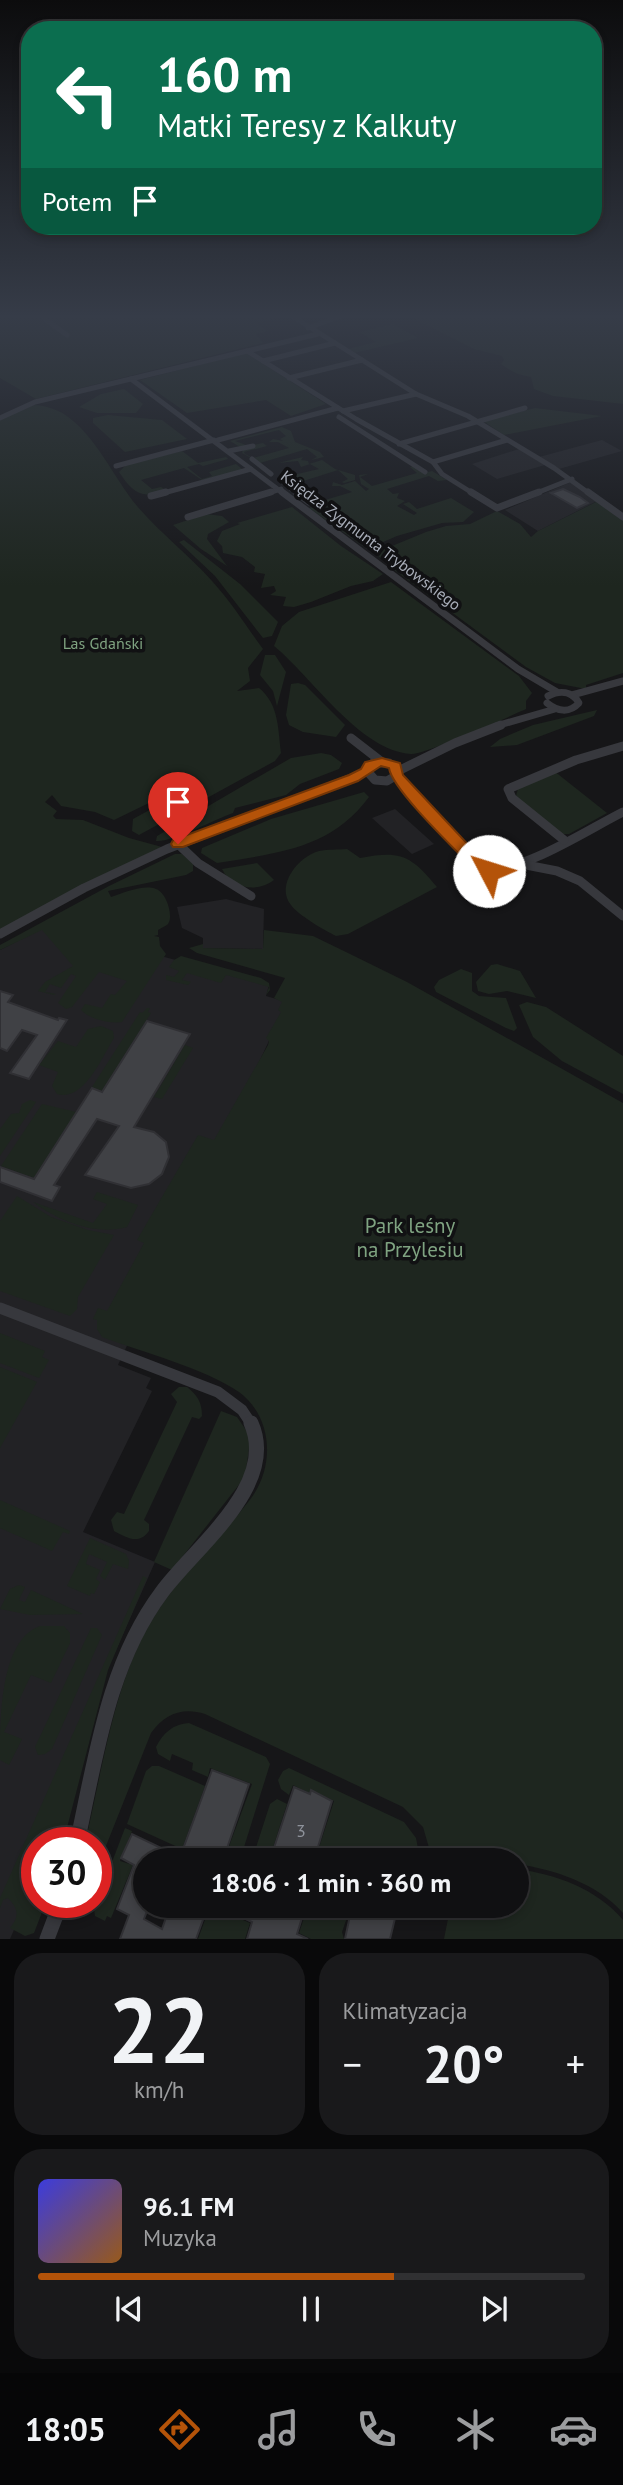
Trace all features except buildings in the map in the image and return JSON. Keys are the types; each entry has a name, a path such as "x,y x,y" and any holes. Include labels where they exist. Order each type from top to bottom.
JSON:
{"street":[{"path":"0,418 30,404"},
{"name":"Księdza Zygmunta Trybowskiego","path":"167,404 251,469 281,484 288,496 525,674 552,700"},
{"path":"334,404 433,462 442,474 497,508 572,479"},
{"path":"116,466 364,404"},
{"path":"439,404 477,422 572,479 623,517"},
{"path":"399,443 525,408"},
{"path":"338,416 425,472"},
{"path":"333,424 356,419"},
{"path":"363,444 389,438"},
{"path":"433,462 507,440"},
{"path":"229,442 239,450"},
{"path":"229,451 253,446"},
{"path":"397,465 424,458"},
{"path":"252,459 281,484 309,502"},
{"path":"260,473 281,468"},
{"path":"151,496 251,469"},
{"path":"188,517 281,484"},
{"path":"288,496 311,491"},
{"path":"383,582 396,578"},
{"path":"386,781 396,770 436,751 521,718 552,700 623,681"},
{"path":"552,700 572,710 579,702 605,687"},
{"path":"572,695 579,702"},
{"path":"373,779 353,739 396,770 421,805 483,870 495,871 521,864 623,812"},
{"path":"564,840 513,798 508,789 576,760 623,746"},
{"path":"0,934 84,888 178,844 330,787 382,762"},
{"path":"330,787 373,779 386,781 421,805"},
{"path":"178,844 198,863 251,896"},
{"path":"521,864 556,871 580,881 623,916"},
{"path":"0,1308 218,1392 243,1409 254,1426 258,1441 258,1467 249,1486 154,1603 127,1654 109,1711 81,1827"},
{"path":"47,1939 55,1918"}],"shaded area":[{"path":"602,440 622,451 559,469 539,457"},
{"path":"519,449 545,465 497,479 472,464"},
{"path":"571,482 597,501 538,531 505,510"},
{"path":"395,809 434,844 412,854 372,818"},
{"path":"226,899 264,909 263,949 203,948 203,938 182,928 177,907"},
{"path":"153,928 157,955 269,985 266,996 287,1002 118,1365 151,1378 146,1388 152,1391 83,1532 155,1562 81,1729 43,1827 21,1827 21,1914 10,1939 0,1939 0,950 41,929"}],"green space":[{"path":"83,404 143,404 136,413 97,413 79,407"},
{"path":"175,404 239,404 187,413"},
{"path":"273,404 325,404 291,416"},
{"name":"Las Gdański","path":"34,405 61,412 86,433 137,506 203,571 239,615 263,649 248,668 250,681 237,691 259,688 266,694 274,709 281,753 275,761 139,835 132,831 133,819 166,801 182,798 188,788 186,785 114,820 95,812 61,806 52,795 45,802 57,811 53,816 56,819 83,820 129,838 162,847 0,930 0,419"},
{"path":"535,408 602,416 504,435 483,421"},
{"path":"108,415 162,420 187,439 125,452 93,423 93,418"},
{"path":"282,427 291,431 295,442 320,452 324,457 311,460 317,457 307,449 260,463 242,453 243,450 255,447 253,445 263,443 267,446 244,452 245,454 253,458 289,448 278,442 269,442 273,439 283,441 280,439 286,436 279,430 235,441 246,445 240,447 230,441"},
{"path":"182,451 198,463 226,457 228,459 187,467 202,479 212,476 209,472 236,464 243,470 202,480 184,468 141,480 152,489 164,489 149,494 133,489 119,472 126,465"},
{"path":"303,457 301,460 308,461 309,464 322,460 335,469 355,475 355,480 342,482 348,479 338,470 291,485 280,478 319,469 310,464 301,467 298,461 278,463"},
{"path":"413,466 424,473 432,471 447,480 438,481 429,476 387,489 393,494 399,493 397,498 405,501 397,506 414,515 417,513 403,504 409,502 417,509 451,498 474,512 463,522 442,523 397,536 367,549 309,508 312,507 304,501 315,503 352,492 340,486 332,486 333,482 342,485 355,481 366,491 369,489 361,484 359,475 368,474 360,477 372,486 417,473 410,467"},
{"path":"598,501 623,519 623,673 586,685 586,689 555,683 526,667 393,569 401,566 390,566 375,553 426,532 446,526 470,524 497,511 520,524 531,537"},
{"path":"292,507 341,546 383,574 373,581 351,586 311,602 294,607 283,606 286,597 270,595 276,591 274,586 261,588 265,574 254,572 255,567 242,557 223,553 222,546 217,541 222,531 240,524 237,523"},
{"path":"206,514 222,516 229,522 208,534 207,539 227,566 201,549 173,525"},
{"path":"184,540 240,584 278,622 272,636 263,638 215,576 179,542"},
{"path":"391,582 519,676 532,693 526,701 526,709 419,753 392,750 355,726 274,646 282,626 299,612"},
{"path":"265,655 275,655 286,672 277,706 273,691 260,675"},
{"path":"291,684 305,685 345,725 336,737 303,732 289,725 286,715"},
{"path":"597,710 594,716 517,745 490,747 500,739 533,725"},
{"path":"321,753 331,755 342,763 339,769 300,784 286,795 235,808 233,813 193,830 156,841 157,836 291,758"},
{"path":"554,771 607,813 569,834 559,834 516,796 519,785"},
{"path":"364,792 369,797 338,828 301,846 217,863 201,853 202,848 271,819"},
{"path":"347,849 360,858 385,855 404,857 420,868 437,887 348,934 336,936 294,909 286,889 297,865 311,854"},
{"path":"175,854 182,854 193,864 193,871 186,875 108,891 111,897 140,888 156,889 166,899 170,916 168,924 154,936 159,937 160,946 166,954 122,1022 100,1020 81,1010 85,1004 102,1008 111,994 115,995 127,981 99,972 72,1007 66,1009 58,1003 76,976 71,974 61,988 50,984 45,992 56,994 54,995 38,991 45,982 73,966 42,930 0,950 0,945"},
{"path":"257,863 274,880 260,887 238,885 226,876 222,869"},
{"name":"Park leśny na Przylesiu","path":"264,930 313,936 407,982 623,1103 623,1913 588,1886 560,1874 529,1867 529,1848 429,1848 423,1827 403,1807 197,1712 181,1712 168,1717 151,1733 112,1831 112,1827 89,1827 117,1703 149,1625 171,1592 249,1501 263,1474 266,1459 267,1444 259,1416 251,1403 239,1392 210,1376 102,1337 97,1329 97,1320 93,1319 98,1308 107,1311 144,1243 137,1240 198,1135 214,1140 268,1045 266,1038 281,1012 278,1010 282,1002 274,998 285,978 197,953 189,948 203,944 203,948 263,949"},
{"path":"181,956 261,978 269,983 270,990 266,995 269,987 226,975 221,983 187,973 182,980 191,982 188,985 166,980 166,975 174,977 179,971 169,967"},
{"path":"497,964 520,971 536,998 507,991 489,994 478,991 476,982 491,965"},
{"path":"461,969 472,973 472,991 479,996 506,998 517,1028 514,1031 436,992 434,987 439,980"},
{"path":"527,1002 546,1007 623,1056 623,1094 562,1061 533,1037 519,1005"},
{"path":"150,1008 148,1012 151,1013 102,1091 92,1087 140,1012"},
{"path":"101,1026 113,1031 114,1038 98,1066 76,1091 67,1095 57,1094 52,1086 58,1072 39,1065 58,1041 76,1047 88,1029"},
{"path":"185,1045 193,1048 162,1099 154,1097"},
{"path":"30,1100 36,1102 0,1156 0,1129 11,1114 19,1113 22,1104"},
{"path":"42,1104 76,1112 34,1178 1,1166"},
{"path":"97,1192 138,1205 127,1227 102,1230 78,1225 33,1202 93,1223 107,1204 93,1199"},
{"path":"17,1196 51,1217 88,1230 114,1235 78,1297 77,1309 70,1316 0,1291 0,1221"},
{"path":"0,1333 45,1351 42,1357 49,1360 39,1378 0,1363"},
{"path":"0,1367 37,1382 0,1448"},
{"path":"179,1387 187,1387 196,1396 202,1416 199,1419 192,1417 144,1520 149,1524 149,1531 141,1538 128,1538 114,1531 111,1520 117,1512 124,1514 177,1402 171,1394"},
{"path":"221,1411 237,1417 248,1433 250,1442 245,1477 172,1570 154,1562"},
{"path":"0,1500 70,1531 69,1534 63,1532 52,1551 0,1528"},
{"path":"90,1538 126,1554 129,1561 128,1569 113,1564 105,1580 100,1576 107,1562 89,1554 86,1564 100,1570 96,1579 100,1582 90,1596 67,1586"},
{"path":"143,1576 147,1578 108,1670 67,1827 32,1827"},
{"path":"19,1585 25,1587 19,1600 25,1602 31,1590 83,1614 30,1615 0,1609 10,1589"},
{"path":"40,1626 64,1626 70,1633 70,1643 51,1683 31,1675 4,1732 22,1739 9,1765 0,1760 5,1682 17,1647 27,1634"},
{"path":"91,1628 97,1628 102,1635 52,1749 38,1755 35,1747"},
{"path":"189,1723 266,1757 270,1764 244,1848 228,1848 252,1784 210,1768 208,1777 192,1770 193,1763 172,1754 170,1761 158,1754 156,1747 162,1737 178,1725"},
{"path":"152,1766 159,1766 205,1786 182,1848 127,1824 146,1771"},
{"path":"289,1768 404,1822 416,1838 418,1848 319,1848 334,1801 293,1785 289,1795 281,1789 278,1780 283,1771"},
{"path":"277,1799 287,1804 273,1848 256,1848 270,1804"},
{"path":"125,1828 132,1831 120,1861 133,1865 112,1916 112,1862"},
{"path":"21,1851 21,1918 40,1918 34,1933 25,1936 10,1928 15,1920 16,1909 8,1898 3,1900 0,1908 0,1898"},
{"path":"529,1872 575,1885 601,1900 623,1920 623,1939 444,1939 448,1918 529,1918"},
{"path":"206,1918 238,1918 250,1923 245,1939 198,1939"},
{"path":"304,1918 347,1918 342,1932 344,1939 311,1939 299,1933"}],"route":[{"path":"178,844 354,778 367,771 373,763 382,762 395,766 397,776 446,833 483,870 489,871"}]}
